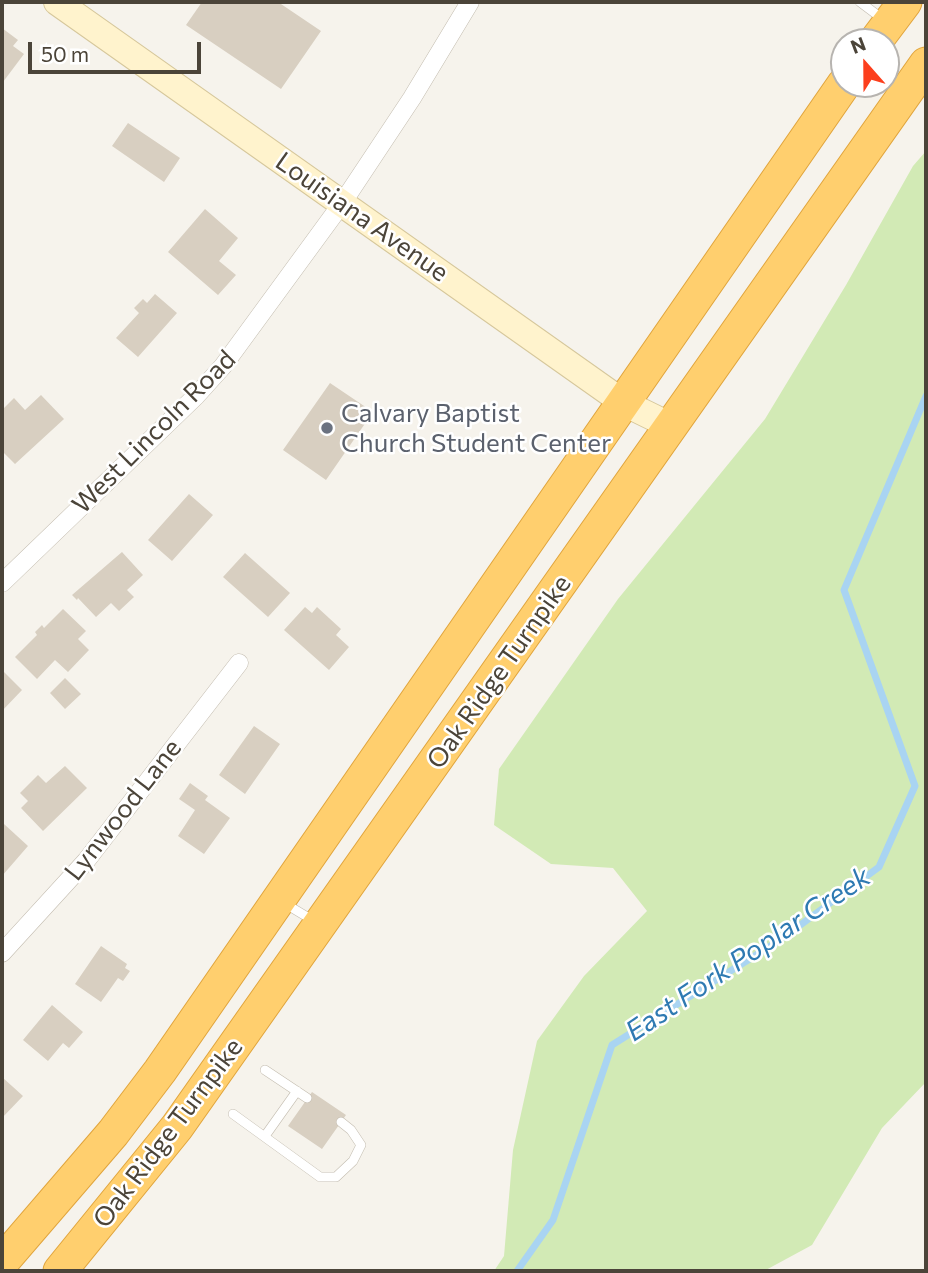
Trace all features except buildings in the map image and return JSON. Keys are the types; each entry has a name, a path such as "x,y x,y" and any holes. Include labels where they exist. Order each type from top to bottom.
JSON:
{"highway":[{"name":"Oak Ridge Turnpike","path":"60,1271 177,1127 926,64"},
{"name":"Oak Ridge Turnpike","path":"2,1262 113,1133 160,1071 834,98"}],"street":[{"name":"Louisiana Avenue","path":"57,2 624,403 671,426"},
{"name":"West Lincoln Road","path":"2,583 223,366 343,202 470,2"},
{"name":"Lynwood Lane","path":"2,953 86,861 239,663"}],"lane":[{"path":"860,2 889,22"},
{"path":"279,900 321,925"},
{"path":"265,1070 307,1098"},
{"path":"265,1136 297,1091"},
{"path":"233,1114 320,1177 336,1177 353,1161 361,1145 351,1130 341,1122"}],"green space":[{"path":"926,151 926,1082 882,1128 812,1245 764,1271 494,1271 504,1256 513,1150 537,1041 584,976 647,911 613,868 551,864 494,825 499,769 618,599 765,419 846,285 913,166"}],"waterway":[{"name":"East Fork Poplar Creek","path":"517,1271 553,1220 612,1045 780,940 879,867 915,786 844,590 926,396"}],"place":[{"name":"Calvary Baptist Church Student Center","path":"327,428"}]}
